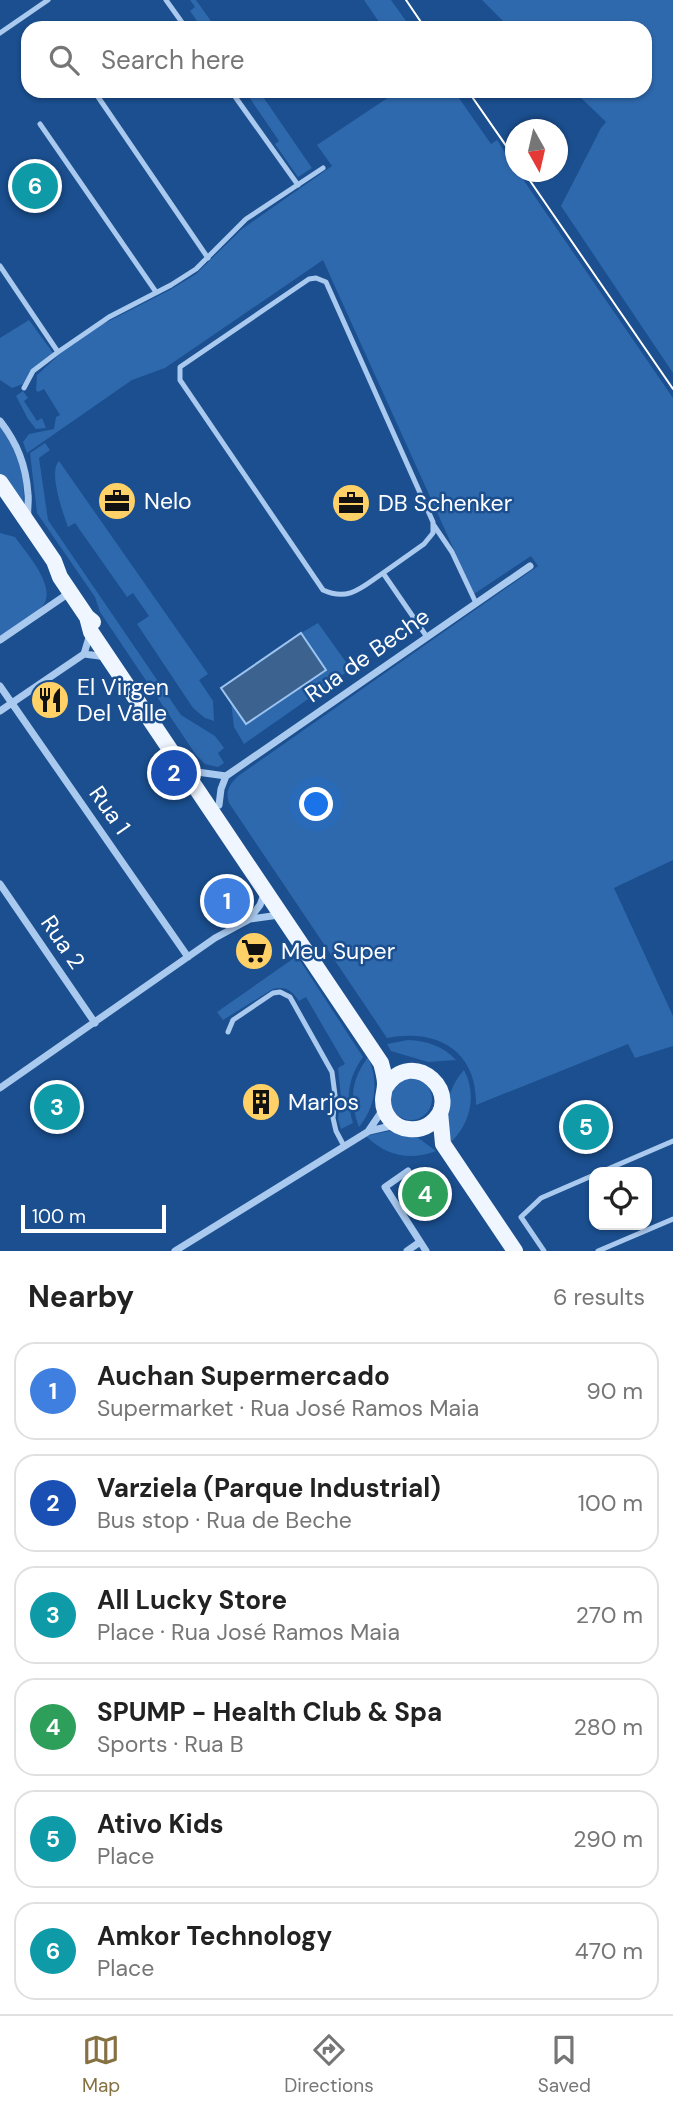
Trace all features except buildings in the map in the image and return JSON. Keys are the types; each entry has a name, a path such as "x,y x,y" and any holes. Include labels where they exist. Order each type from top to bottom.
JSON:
{"main road":[{"path":"0,482 54,561 60,577 108,657 381,1063 385,1088 384,1108 396,1125 415,1130 443,1144"},
{"path":"0,499 46,568 60,577"},
{"path":"89,625 96,624 390,1058 398,1065 429,1075 437,1083 441,1092 443,1144 515,1251"},
{"path":"281,915 291,920 334,976"},
{"path":"385,1088 395,1076 410,1070"},
{"path":"415,1130 434,1121 440,1112"}],"street":[{"path":"0,421 15,440 25,468 29,496 27,512 31,527"},
{"name":"Rua de Beche","path":"226,776 530,566"},
{"path":"0,640 70,592"},
{"path":"83,654 89,625"},
{"path":"0,711 83,654 108,657"},
{"name":"Rua 1","path":"0,686 188,957"},
{"path":"197,772 226,776 219,805"},
{"name":"Rua 2","path":"0,884 95,1023"},
{"path":"0,1088 188,957 250,919 266,890"},
{"path":"250,919 281,915"},
{"path":"369,1131 384,1108"},
{"path":"175,1251 369,1131 396,1125"},
{"path":"408,1171 385,1187 426,1251"},
{"path":"407,1251 420,1242"}],"lane":[{"path":"0,33 48,0"},
{"path":"166,0 181,21"},
{"path":"99,98 208,258"},
{"path":"236,98 298,185"},
{"path":"40,124 156,292"},
{"path":"24,388 33,372 58,352 100,323 182,278 208,258 246,219 323,168"},
{"path":"0,266 58,352"},
{"path":"433,524 433,533 424,544 352,594 336,596 323,590 180,380 180,367 309,279 316,278 326,282 433,524 452,552 476,603"},
{"path":"383,573 427,637"},
{"path":"228,1032 233,1020 273,993 281,992 290,997 332,1072 335,1131 344,1146"},
{"path":"613,1167 673,1141"},
{"path":"544,1251 521,1217 541,1198 589,1177"},
{"path":"598,1251 673,1219"}],"shaded area":[{"path":"190,0 196,0 211,21 197,21 190,11 195,7"},
{"path":"364,0 391,0 406,21 378,21"},
{"path":"482,0 673,0 673,373 561,206 606,122 581,98 652,98 652,21 503,21"},
{"path":"250,98 264,98 312,168 298,177 275,144 279,141"},
{"path":"388,98 459,98 491,144 497,140 505,152 505,182 525,182 673,398 673,860 614,888 673,1016 673,1046 635,1058 628,1044 476,1105 475,1086 470,1070 462,1057 451,1048 423,1037 387,1038 229,803 228,792 238,776 538,566 531,556 474,594 323,260 165,368 132,380 27,453 23,442 29,434 54,429 56,417 60,415 44,389 38,392 36,390 37,375 61,353 101,325 196,274 242,229 332,166 317,145"},
{"path":"29,320 53,353 30,372 23,384 12,388 0,380 0,338"},
{"path":"23,391 28,398 24,401 37,421 42,418 46,428 36,429 28,419 16,396"},
{"path":"0,426 22,474 23,506 0,478"},
{"path":"45,443 50,450 39,458 48,520 181,715 215,736 224,748 218,753 224,763 218,767 205,764 196,755 100,612 95,597 37,513 30,453"},
{"path":"59,461 208,674 199,680 213,701 214,721 205,718 193,708 137,624 149,616 133,593 127,597 75,523 68,527 56,483 56,466"},
{"path":"0,533 15,537 33,561 44,581 46,600 41,608 27,619 0,636"},
{"path":"318,623 351,669 244,744 234,727 231,702 247,724 326,670 301,633"},
{"path":"301,633 326,670 246,724 221,688"},
{"path":"297,956 363,1057 349,1088 353,1123 341,1129 338,1119 341,1097 338,1068 345,1064 306,997 299,1001 288,990 278,988 223,1020 217,1012"},
{"path":"408,1040 434,1045 456,1060 428,1062 391,1051 387,1044"},
{"path":"368,1057 374,1076 374,1094 369,1111 359,1127 353,1090"},
{"path":"464,1070 470,1089 470,1108 463,1126 451,1142 448,1104 453,1087"},
{"path":"411,1078 426,1084 432,1099 426,1114 411,1120 396,1114 390,1099 396,1084"},
{"path":"389,1131 417,1137 436,1151 417,1156 399,1155 382,1148 366,1136"}],"tram line":[{"path":"406,0 420,21"},
{"path":"473,98 505,144"},
{"path":"531,182 673,389"}],"place":[{"name":"Amkor Technology","path":"35,186"},
{"name":"Nelo","path":"117,501"},
{"name":"DB Schenker","path":"351,503"},
{"name":"El Virgen Del Valle","path":"50,700"},
{"name":"Varziela (Parque Industrial)","path":"174,773"},
{"name":"Auchan Supermercado","path":"227,901"},
{"name":"Meu Super","path":"254,951"},
{"name":"Marjos","path":"261,1102"},
{"name":"All Lucky Store","path":"57,1107"},
{"name":"Ativo Kids","path":"586,1127"},
{"name":"SPUMP - Health Club & Spa","path":"425,1194"}]}
